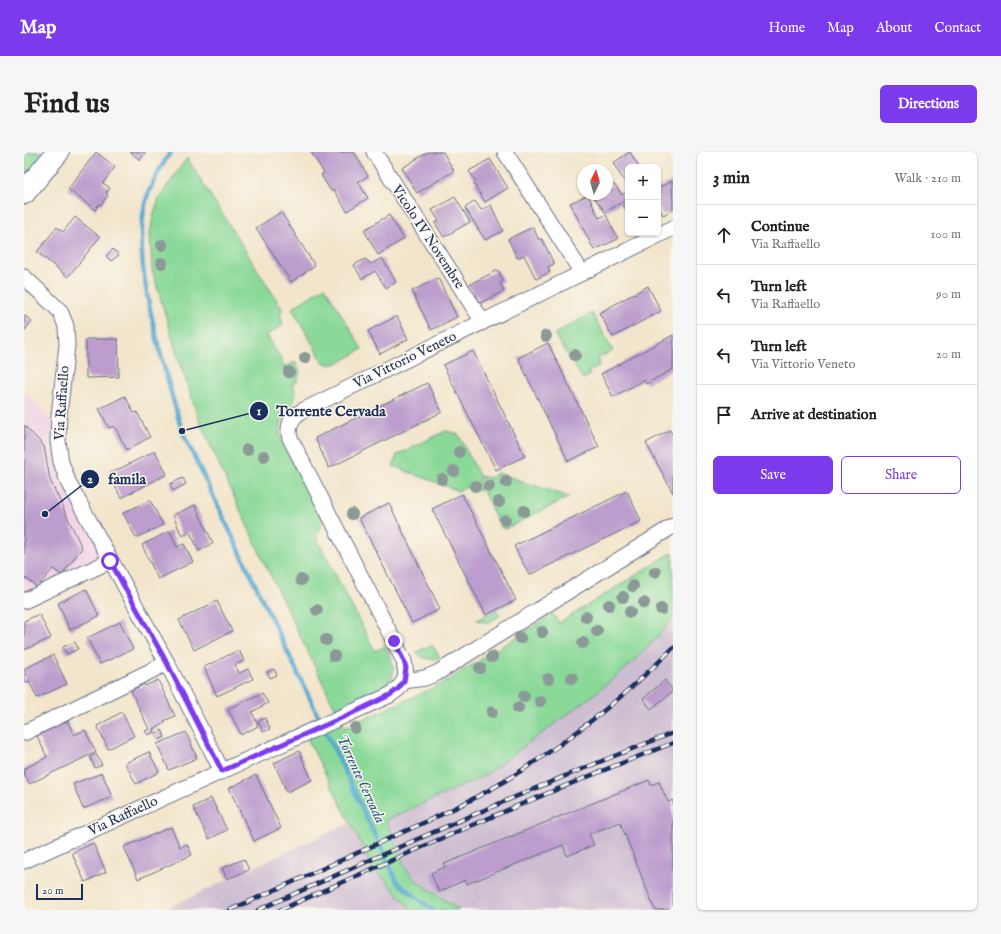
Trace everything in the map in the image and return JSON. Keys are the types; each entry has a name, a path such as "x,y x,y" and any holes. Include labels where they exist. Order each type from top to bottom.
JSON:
{"street":[{"path":"24,193 58,152"},
{"name":"Vicolo IV Novembre","path":"374,152 483,322"},
{"path":"505,152 582,273"},
{"name":"Via Vittorio Veneto","path":"404,681 406,675 404,661 290,438 288,428 292,418 302,411 673,228"},
{"name":"Via Raffaello","path":"24,277 56,307 64,317 66,326 67,345 58,415 58,440 61,462 69,484 167,663 222,771"},
{"path":"404,681 425,678 437,673 673,526"},
{"path":"24,601 110,561"},
{"path":"24,733 167,663"},
{"name":"Via Raffaello","path":"24,861 390,695 398,689 404,681"}],"shaded area":[{"path":"24,390 58,428 58,441 110,561 24,601"},
{"path":"673,619 673,910 459,910 417,881 405,867 386,820 484,776 622,672 649,646"},
{"path":"349,823 364,850 372,869 383,877 411,910 163,910"}],"green space":[{"path":"24,152 56,152 24,192"},
{"path":"187,158 283,310 280,313 283,325 267,335 285,367 295,362 300,372 297,382 292,384 295,390 295,400 281,423 280,431 282,442 323,519 316,537 375,651 385,646 392,661 393,675 387,685 335,708 265,564 200,423 179,361 152,270 150,234 153,216 159,198"},
{"path":"325,287 362,349 343,361 332,364 323,362 292,308"},
{"path":"592,313 613,351 598,358 600,365 588,372 590,375 583,379 554,334"},
{"path":"446,431 458,434 479,475 480,491 467,487 458,491 393,466 397,455"},
{"path":"498,473 569,497 505,529 500,527 484,493 481,476 490,478"},
{"path":"673,552 673,619 649,646 622,672 484,776 386,820 405,867 417,881 459,910 411,910 383,877 372,869 364,850 305,734 339,718 344,728 440,685 553,614 559,623"},
{"path":"496,610 501,615 488,623 477,620"},
{"path":"432,645 440,657 427,659 421,657 416,652"}],"building":[{"path":"96,152 115,167 103,183 110,188 106,193 108,195 101,205 99,204 95,210 68,189"},
{"path":"130,152 145,152 140,160"},
{"path":"311,152 354,152 368,176 358,182 368,198 347,211 334,190 331,191 321,175 324,173"},
{"path":"428,152 443,152 454,171 417,193 402,168"},
{"path":"630,152 637,164 625,164 625,182 613,163"},
{"path":"490,159 508,188 485,202 474,184 476,182 469,171"},
{"path":"672,181 673,210 663,215 661,211 661,186"},
{"path":"614,184 622,195 625,192 625,201 605,212 596,200 613,200"},
{"path":"455,197 470,222 444,237 435,223 439,221 432,210"},
{"path":"577,200 590,200 599,218 606,215 618,239 594,250 570,203"},
{"path":"475,201 481,210 491,205 503,231 485,240 465,208"},
{"path":"281,212 315,266 291,282 256,228"},
{"path":"389,215 404,239 378,255 364,230"},
{"path":"75,217 100,237 68,277 37,252 57,227 63,232"},
{"path":"533,227 539,240 542,239 554,264 548,267 550,272 536,279 524,255 517,258 508,239"},
{"path":"113,249 119,255 111,261 106,256"},
{"path":"382,258 396,282 386,288 375,271 362,279 354,265 365,259 371,264"},
{"path":"498,270 503,281 500,283 504,291 480,303 468,285"},
{"path":"438,278 457,317 431,330 412,291"},
{"path":"648,286 661,311 613,337 599,313"},
{"path":"24,315 32,321 24,331"},
{"path":"397,316 408,339 380,354 368,331"},
{"path":"673,335 673,369 646,384 644,380 613,397 601,374"},
{"path":"86,339 118,339 119,377 86,378"},
{"path":"548,343 599,447 568,461 518,358"},
{"path":"473,351 525,456 496,470 443,365"},
{"path":"427,383 442,412 329,468 315,438"},
{"path":"125,396 134,413 137,412 150,437 127,450 114,426 109,428 99,409"},
{"path":"24,425 44,446 50,480 82,548 62,575 53,569 37,587 26,578 24,580"},
{"path":"670,430 673,436 673,493 646,443"},
{"path":"155,451 167,474 121,498 109,474"},
{"path":"183,478 186,484 173,491 170,484"},
{"path":"627,491 641,521 529,575 514,546"},
{"path":"462,494 516,600 486,615 432,509"},
{"path":"150,500 163,525 136,538 123,513"},
{"path":"389,503 440,609 412,623 359,518"},
{"path":"195,505 213,543 199,551 190,532 182,536 173,515"},
{"path":"170,531 177,547 184,544 193,562 158,579 142,545"},
{"path":"86,589 99,616 70,630 58,603"},
{"path":"217,601 232,631 194,650 179,620"},
{"path":"39,614 51,638 24,650 24,621"},
{"path":"120,622 133,649 100,664 87,638"},
{"path":"75,642 78,649 67,654 63,647"},
{"path":"239,650 244,661 235,665 239,673 248,669 253,679 217,696 204,667"},
{"path":"53,655 67,684 37,698 29,681 24,683 24,675 26,674 24,669"},
{"path":"274,669 277,675 270,678 267,672"},
{"path":"158,680 175,716 164,721 165,723 153,729 154,732 148,735 145,731 149,729 131,691 144,684 145,686"},
{"path":"665,680 673,691 651,709 643,699"},
{"path":"262,693 268,703 252,712 258,726 241,735 228,709"},
{"path":"122,712 134,736 108,749 97,726"},
{"path":"265,718 270,729 263,732 258,721"},
{"path":"67,721 74,735 85,730 96,752 29,784 24,773 24,769 47,757 37,736"},
{"path":"162,730 165,737 159,740 155,734"},
{"path":"186,732 197,758 169,770 157,744"},
{"path":"299,751 312,780 287,792 274,763"},
{"path":"149,752 159,772 136,784 125,763"},
{"path":"96,754 102,765 95,768 90,757"},
{"path":"102,773 112,797 83,809 73,784"},
{"path":"256,775 281,828 254,841 229,788"},
{"path":"649,780 651,785 659,782 668,802 673,800 673,908 668,910 655,910 620,822 589,834 594,845 567,856 563,845 467,884 465,880 439,892 431,873 445,867 444,864"},
{"path":"211,798 227,830 209,839 193,807"},
{"path":"171,827 180,847 187,844 192,855 138,879 124,847"},
{"path":"93,843 106,872 85,882 72,853"},
{"path":"244,859 249,870 227,879 222,868"}],"waterway":[{"name":"Torrente Cervada","path":"171,152 163,163 149,191 145,204 142,248 144,278 156,336 182,431 398,883 433,910"}],"railway":[{"path":"230,910 432,819 498,785 545,755 590,722 653,668 673,648"},
{"path":"258,910 412,841 568,775 673,733"},
{"path":"280,910 524,803 673,743"}],"place":[{"name":"Torrente Cervada","path":"182,431"},
{"name":"famila","path":"45,514"}],"route":[{"path":"110,561 167,663 222,771 357,711 390,695 398,689 404,681 406,668 394,641"}]}
